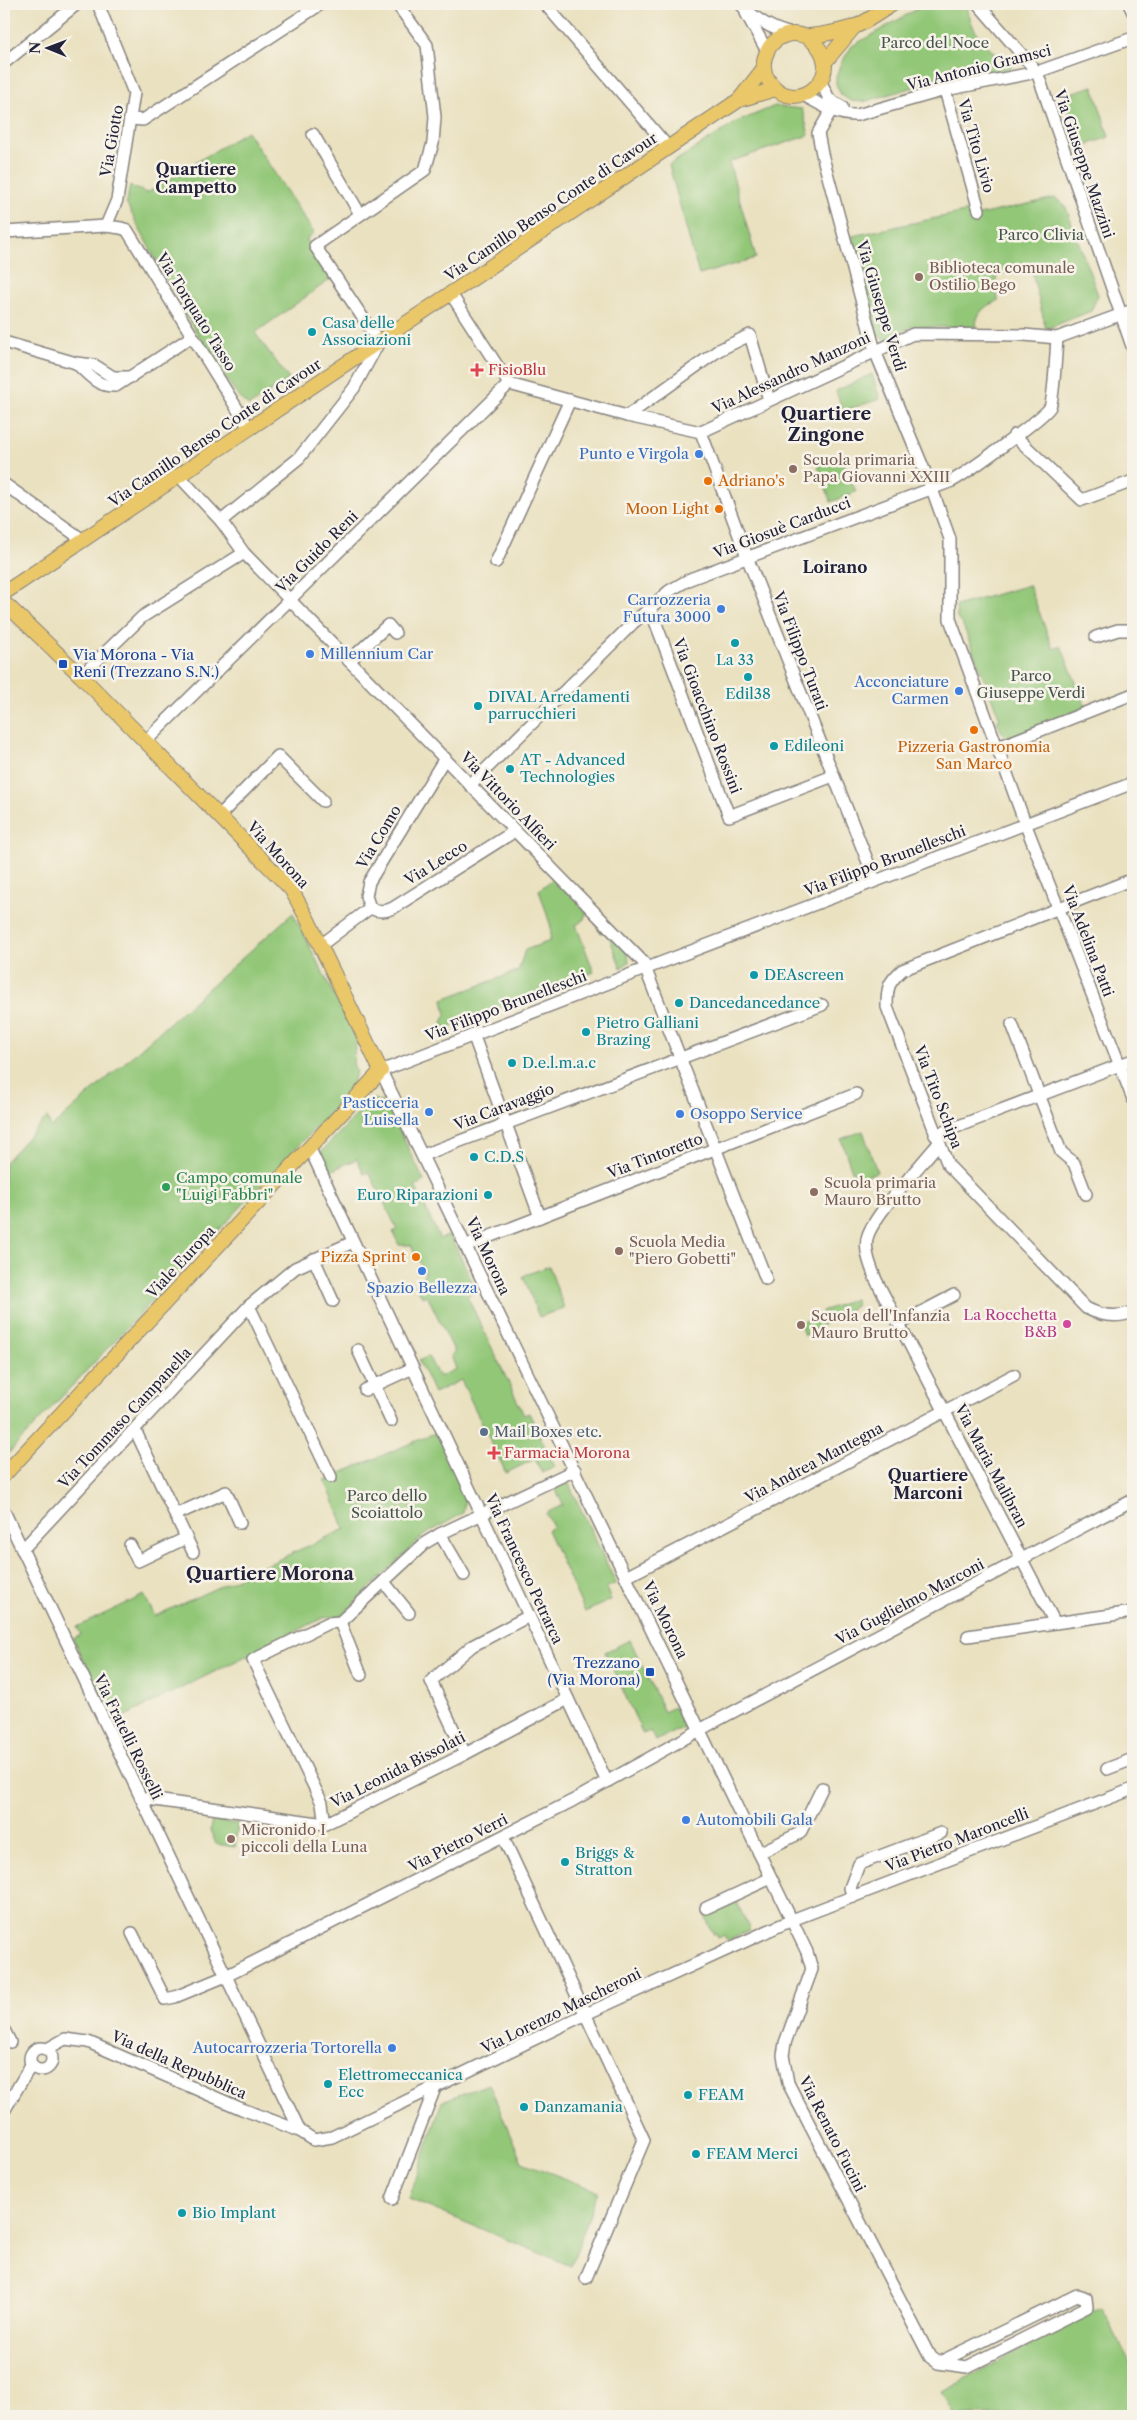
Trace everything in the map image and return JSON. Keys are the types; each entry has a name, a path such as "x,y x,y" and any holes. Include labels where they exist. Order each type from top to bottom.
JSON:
{"main road":[{"path":"807,37 855,26 894,4"},
{"path":"825,62 855,26"},
{"path":"793,34 807,37 816,43 822,51 825,72 813,90 803,95 783,94 775,89 767,79 764,68 767,51 774,42 783,36 793,34"},
{"name":"Via Camillo Benso Conte di Cavour","path":"5,590 83,540 670,148 739,100 764,68"},
{"name":"Via Camillo Benso Conte di Cavour","path":"739,100 775,89"},
{"path":"5,590 10,599 6,608"},
{"name":"Via Morona","path":"6,608 81,676 220,815 291,890 321,945 381,1072"},
{"name":"Viale Europa","path":"4,1475 381,1072"}],"street":[{"path":"4,62 78,4"},
{"name":"Via Giotto","path":"98,4 133,87 134,100 116,200 106,226"},
{"path":"131,119 143,120 321,4"},
{"path":"221,521 299,458 354,388 379,342 315,246 425,170 433,144 435,117 427,45 397,4"},
{"path":"545,4 670,148"},
{"path":"741,4 764,24 776,31 793,34"},
{"path":"741,4 767,51"},
{"path":"978,4 1037,72"},
{"path":"1129,4 1133,12"},
{"name":"Via Antonio Gramsci","path":"803,95 833,107 847,116 857,115 945,90 1037,72 1133,38"},
{"name":"Via Giuseppe Mazzini","path":"1037,72 1133,349"},
{"path":"820,82 833,107"},
{"name":"Via Tito Livio","path":"945,90 979,210"},
{"name":"Via Giuseppe Verdi","path":"833,107 818,133 822,154 875,351 932,489 950,539 950,619 1025,823"},
{"path":"313,134 360,214"},
{"name":"Via Giotto","path":"116,200 121,228"},
{"path":"4,232 106,226 121,228"},
{"name":"Via Torquato Tasso","path":"121,228 132,236 249,428"},
{"path":"451,294 509,384"},
{"path":"1057,338 1133,310"},
{"name":"Via Alessandro Manzoni","path":"509,384 627,416 701,432 913,334 1024,335 1057,338"},
{"path":"627,416 719,350 750,335 769,400"},
{"path":"4,342 76,363 102,385 120,385 192,337"},
{"name":"Via Giosuè Carducci","path":"470,785 669,591 690,579 932,489 967,473 1014,435 1038,420 1050,407 1057,338"},
{"name":"Via Guido Reni","path":"146,741 509,384"},
{"path":"496,562 570,400"},
{"name":"Via Filippo Turati","path":"701,432 747,557 873,875"},
{"path":"1014,435 1082,500 1133,482"},
{"name":"Via Vittorio Alfieri","path":"179,476 221,521 244,552 445,758 645,968"},
{"path":"4,484 83,540"},
{"path":"81,676 142,617 244,552"},
{"name":"Via Gioacchino Rossini","path":"650,608 729,816 833,776"},
{"path":"349,660 388,625 395,633"},
{"path":"1096,637 1118,630 1133,630"},
{"path":"998,747 1133,694"},
{"path":"220,815 278,756 323,801"},
{"name":"Via Como","path":"370,908 366,896 369,882 445,758"},
{"name":"Via Filippo Brunelleschi","path":"381,1072 473,1034 645,968 873,875 1025,823 1133,782"},
{"name":"Via Adelina Patti","path":"1025,823 1133,1099"},
{"name":"Via Lecco","path":"370,908 375,911 386,911 393,908 515,831"},
{"name":"Via Tito Schipa","path":"1133,879 902,970 890,982 886,1007 948,1164 1086,1308 1100,1315 1115,1316 1133,1312"},
{"path":"321,945 370,908"},
{"path":"645,968 766,1279"},
{"name":"Via Caravaggio","path":"423,1155 506,1122 822,1005"},
{"path":"1012,1024 1061,1152 1074,1163 1086,1194"},
{"path":"473,1034 540,1217"},
{"path":"937,1139 1039,1096 1133,1060"},
{"name":"Via Morona","path":"381,1072 423,1155 465,1246 700,1730"},
{"name":"Via Tintoretto","path":"465,1246 856,1094"},
{"name":"Via Maria Malibran","path":"937,1139 880,1216 868,1236 869,1263 876,1280 1023,1558 1055,1623"},
{"name":"Via Francesco Petrarca","path":"310,1149 607,1782"},
{"name":"Via Tommaso Campanella","path":"22,1550 248,1306 294,1268 353,1242"},
{"path":"314,1259 333,1301"},
{"path":"899,1324 954,1295"},
{"path":"248,1306 331,1477"},
{"path":"358,1350 370,1388 391,1421"},
{"path":"370,1388 413,1368"},
{"name":"Via Andrea Mantegna","path":"626,1577 1014,1375"},
{"path":"135,1430 193,1552"},
{"path":"325,1824 322,1803 252,1660 328,1623 340,1622 425,1543 440,1534 480,1513 575,1470"},
{"path":"175,1515 226,1492 240,1522"},
{"name":"Via Guglielmo Marconi","path":"700,1730 1133,1500"},
{"name":"Via Fratelli Rosselli","path":"4,1511 298,2126"},
{"path":"440,1534 464,1575"},
{"path":"130,1545 138,1561 186,1538"},
{"path":"384,1582 409,1614"},
{"path":"968,1636 1133,1612"},
{"path":"465,1754 431,1681 472,1646 529,1616"},
{"path":"340,1622 361,1675"},
{"name":"Via Leonida Bissolati","path":"141,1798 325,1824 465,1754 568,1699"},
{"name":"Via Pietro Verri","path":"226,1976 503,1837 700,1730"},
{"name":"Via Renato Fucini","path":"700,1730 807,1952 812,1969 785,2043 783,2055 788,2084 930,2356 938,2364"},
{"path":"1107,1769 1133,1759"},
{"path":"759,1853 800,1833 822,1788"},
{"name":"Via Pietro Maroncelli","path":"792,1920 1133,1789"},
{"path":"853,1897 850,1888 859,1864 941,1833"},
{"path":"503,1837 644,2140 586,2278"},
{"path":"706,1908 771,1878"},
{"name":"Via Lorenzo Mascheroni","path":"298,2126 314,2140 332,2137 586,2014 792,1920"},
{"path":"132,1933 165,1999 175,1997 226,1976"},
{"path":"4,2030 10,2042"},
{"name":"Via della Repubblica","path":"47,2049 65,2040 88,2042 242,2109 298,2126"},
{"path":"4,2110 31,2064 30,2058 33,2051 39,2048 47,2049 52,2059 47,2069 40,2071 31,2064"},
{"path":"392,2199 435,2088"},
{"path":"1077,2295 1086,2298 1087,2307 967,2367 938,2364 1077,2295"}],"green space":[{"name":"Parco del Noce","path":"926,4 967,4 976,32 991,50 1012,62 1011,68 928,83 863,102 851,101 841,95 836,84 836,77 840,65 852,46"},
{"path":"1093,86 1109,137 1080,147 1064,95"},
{"path":"775,106 802,109 809,135 729,162 756,258 699,275 669,165 737,122"},
{"path":"247,131 314,233 306,240 331,279 255,333 289,379 249,406 239,398 181,308 126,203 130,186 147,193"},
{"name":"Parco Clivia","path":"1055,198 1065,205 1098,295 1091,311 1046,329 1030,264 996,276 998,301 982,310 976,322 976,327 910,327 887,341 877,335 852,236 974,210 975,216"},
{"path":"872,374 880,399 843,411 836,391"},
{"path":"841,457 856,492 831,502 818,466"},
{"name":"Parco Giuseppe Verdi","path":"1029,585 1053,649 1061,646 1086,707 1011,738 1001,731 997,721 1000,719 962,623 957,619 956,606"},
{"path":"554,878 587,911 583,921 576,925 594,972 445,1029 442,1022 446,1015 443,999 518,971 525,950 550,941 551,927 539,890"},
{"name":"Campo comunale \"Luigi Fabbri\"","path":"293,913 356,1039 353,1062 356,1071 352,1089 4,1458 4,1163 47,1117 51,1128"},
{"path":"595,921 628,953 629,962 621,968 608,934 605,931 600,933"},
{"path":"372,1099 386,1103 424,1181 415,1186 440,1239 450,1235 477,1291 467,1296 524,1415 529,1413 555,1467 542,1473 535,1459 506,1473 461,1380 434,1393 419,1361 428,1356 439,1377 456,1369 451,1355 455,1353 427,1295 422,1297 416,1285 425,1273 411,1245 399,1245 393,1232 397,1229 369,1172 364,1174 357,1159 326,1173 317,1156"},
{"path":"863,1131 877,1172 855,1180 841,1139"},
{"path":"549,1266 564,1308 539,1317 523,1276"},
{"path":"855,1299 857,1305 804,1336 800,1323 823,1314 822,1311"},
{"name":"Parco dello Scoiattolo","path":"437,1432 466,1494 463,1513 423,1536 341,1616 323,1618 113,1722 73,1639 81,1635 77,1627 144,1595 155,1616 345,1529 325,1480"},
{"path":"568,1482 616,1583 606,1588 611,1600 585,1612 547,1530 553,1527 546,1513 563,1505 555,1488"},
{"path":"630,1640 664,1712 674,1707 684,1727 655,1741 650,1731 643,1734 605,1652"},
{"path":"212,1820 238,1824 235,1847 216,1844 210,1830"},
{"path":"735,1899 750,1930 728,1941 725,1935 718,1938 716,1934 714,1935 704,1914"},
{"path":"489,2084 522,2162 598,2191 571,2266 409,2199 442,2101"},
{"path":"1101,2307 1133,2368 1133,2416 955,2416 942,2392"}],"place":[{"name":"Biblioteca comunale Ostilio Bego","path":"919,277"},
{"name":"Casa delle Associazioni","path":"312,332"},
{"name":"FisioBlu","path":"477,370"},
{"name":"Punto e Virgola","path":"699,454"},
{"name":"Scuola primaria Papa Giovanni XXIII","path":"793,469"},
{"name":"Adriano's","path":"708,481"},
{"name":"Moon Light","path":"719,509"},
{"name":"Carrozzeria Futura 3000","path":"721,609"},
{"name":"La 33","path":"735,643"},
{"name":"Millennium Car","path":"310,654"},
{"name":"Via Morona - Via Reni (Trezzano S.N.)","path":"63,664"},
{"name":"Edil38","path":"748,677"},
{"name":"Acconciature Carmen","path":"959,691"},
{"name":"DIVAL Arredamenti parrucchieri","path":"478,706"},
{"name":"Pizzeria Gastronomia San Marco","path":"974,730"},
{"name":"Edileoni","path":"774,746"},
{"name":"AT - Advanced Technologies","path":"510,769"},
{"name":"DEAscreen","path":"754,975"},
{"name":"Dancedancedance","path":"679,1003"},
{"name":"Pietro Galliani Brazing","path":"586,1032"},
{"name":"D.e.l.m.a.c","path":"512,1063"},
{"name":"Pasticceria Luisella","path":"429,1112"},
{"name":"Osoppo Service","path":"680,1114"},
{"name":"C.D.S","path":"474,1157"},
{"name":"Campo comunale \"Luigi Fabbri\"","path":"166,1187"},
{"name":"Scuola primaria Mauro Brutto","path":"814,1192"},
{"name":"Euro Riparazioni","path":"488,1195"},
{"name":"Scuola Media \"Piero Gobetti\"","path":"619,1251"},
{"name":"Pizza Sprint","path":"416,1257"},
{"name":"Spazio Bellezza","path":"422,1271"},
{"name":"La Rocchetta B&B","path":"1067,1324"},
{"name":"Scuola dell'Infanzia Mauro Brutto","path":"801,1325"},
{"name":"Mail Boxes etc.","path":"484,1432"},
{"name":"Farmacia Morona","path":"494,1453"},
{"name":"Trezzano (Via Morona)","path":"650,1672"},
{"name":"Automobili Gala","path":"686,1820"},
{"name":"Micronido I piccoli della Luna","path":"231,1839"},
{"name":"Briggs & Stratton","path":"565,1862"},
{"name":"Autocarrozzeria Tortorella","path":"392,2048"},
{"name":"Elettromeccanica Ecc","path":"328,2084"},
{"name":"FEAM","path":"688,2095"},
{"name":"Danzamania","path":"524,2107"},
{"name":"FEAM Merci","path":"696,2154"},
{"name":"Bio Implant","path":"182,2213"}],"district":[{"name":"Quartiere Campetto","path":"196,178"},
{"name":"Quartiere Zingone","path":"826,424"},
{"name":"Loirano","path":"835,567"},
{"name":"Quartiere Marconi","path":"928,1484"},
{"name":"Quartiere Morona","path":"270,1574"}]}
